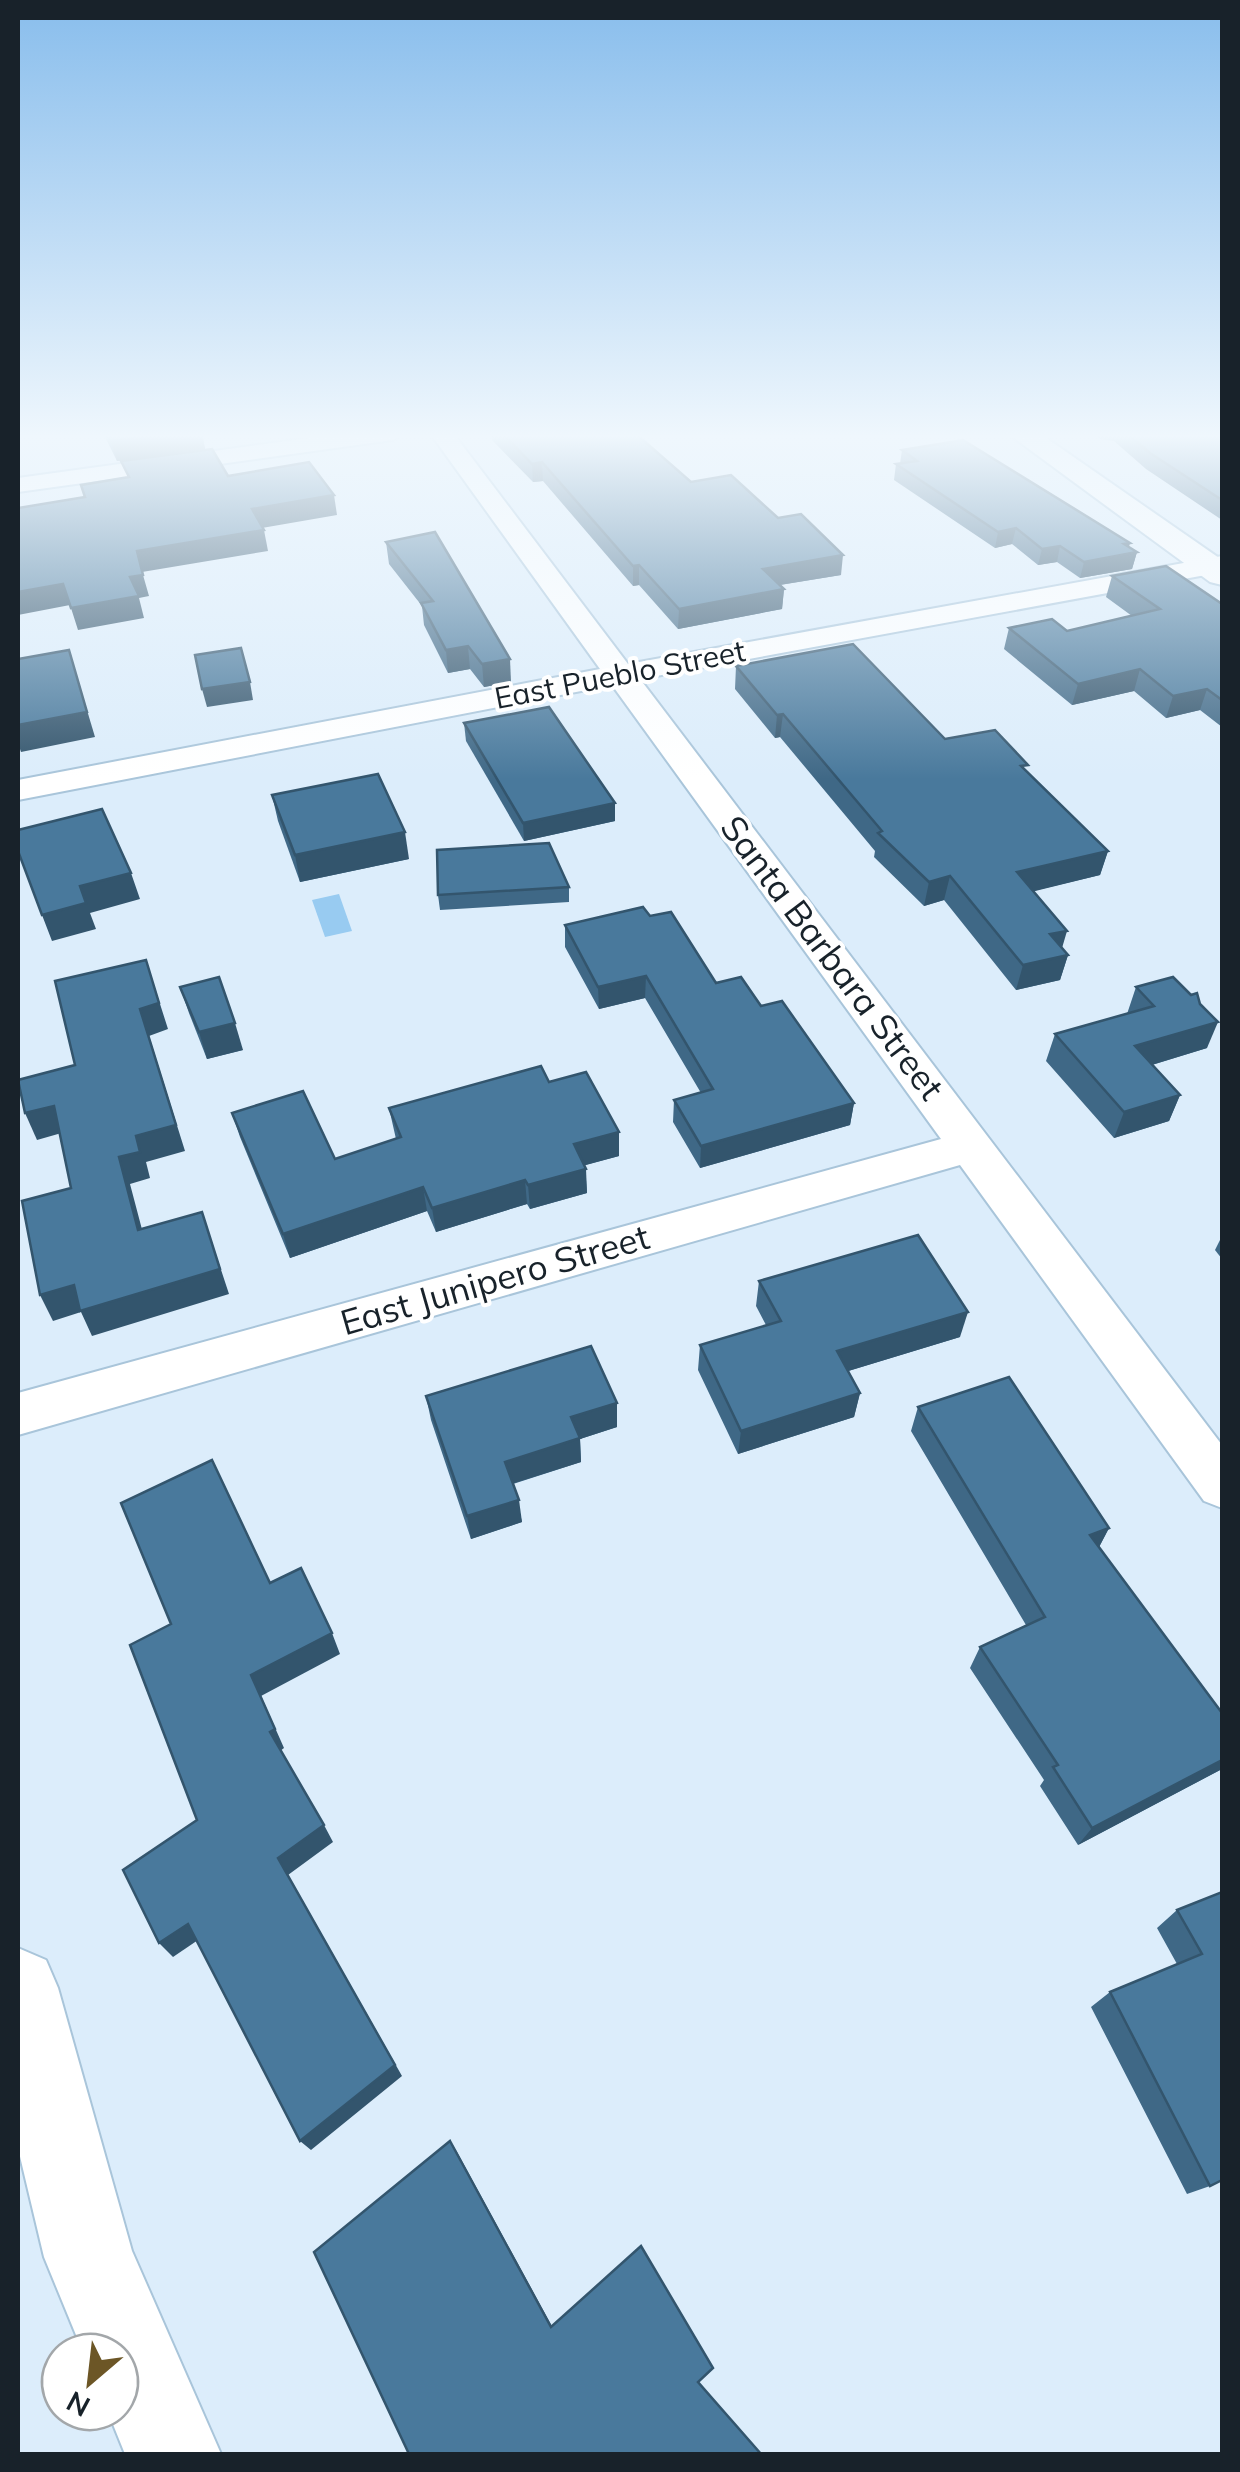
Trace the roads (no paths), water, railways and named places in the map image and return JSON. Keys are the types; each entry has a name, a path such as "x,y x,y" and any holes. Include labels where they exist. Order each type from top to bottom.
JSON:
{"street":[{"name":"Santa Barbara Street","path":"527,548 1222,1485"},
{"path":"1189,548 1219,569"},
{"name":"East Pueblo Street","path":"18,790 620,674 1219,569"},
{"name":"East Junipero Street","path":"18,1414 972,1146"},
{"path":"18,1988 89,2257 173,2454"}],"water":[{"path":"339,894 352,931 325,937 312,900"}]}
